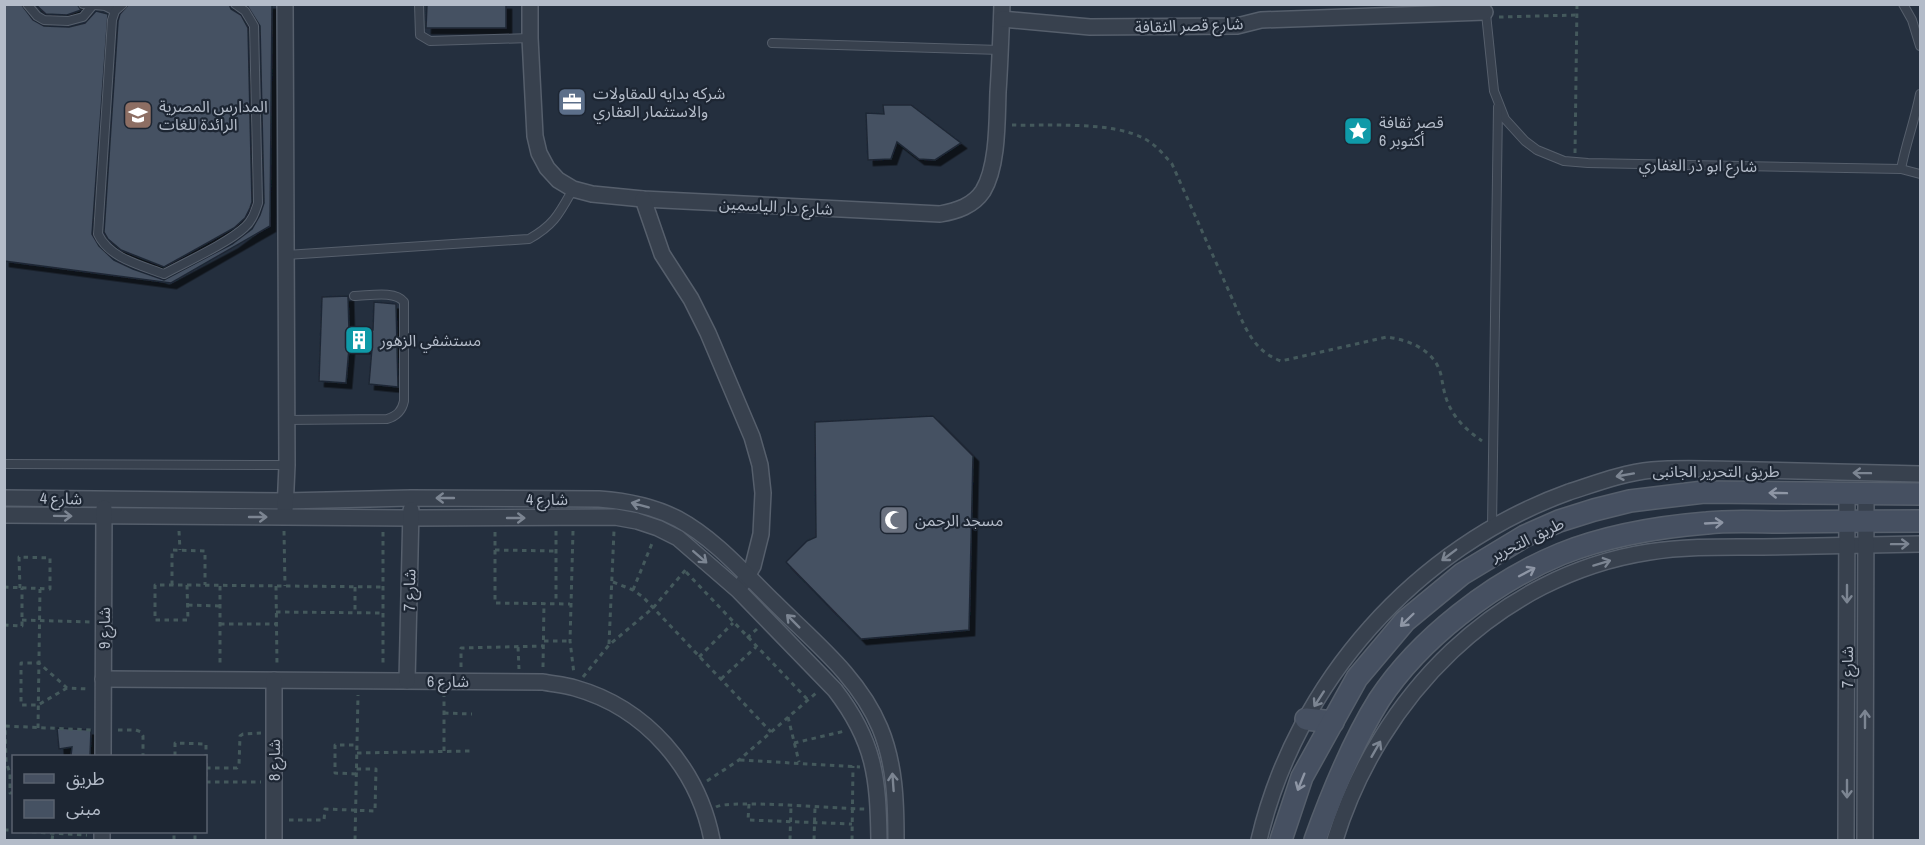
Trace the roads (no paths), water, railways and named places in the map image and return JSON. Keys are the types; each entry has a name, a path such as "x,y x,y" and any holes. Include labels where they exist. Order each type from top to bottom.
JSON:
{"street":[{"path":"284,517 287,420 285,4"},
{"name":"شارع دار الياسمين","path":"530,4 535,136 539,153 547,168 558,180 573,189 592,194 642,200 940,214 956,212 970,204 982,193 989,179 997,125 1002,12"},
{"name":"شارع قصر الثقافة","path":"1002,12 1090,27 1237,26 1261,20 1485,11"},
{"path":"642,200 662,254 691,300 708,333 752,437 759,465 763,493 758,551 748,577 738,590"},
{"name":"طريق التحرير الجانبى","path":"1259,840 1279,775 1306,719 1350,651 1415,582 1452,553 1492,527 1534,505 1614,477 1652,470 1713,469 1920,474"},
{"name":"طريق التحرير","path":"1281,840 1302,777 1357,678 1405,621 1462,574 1525,536 1566,519 1630,501 1704,492 1920,494"},
{"name":"شارع 7","path":"1857,494 1857,521 1866,545 1865,840"},
{"name":"شارع 4","path":"4,498 285,501 411,498 599,499 640,504 679,520 697,531 748,577 847,675 871,709 887,747 892,767 896,840"},
{"name":"شارع 7","path":"407,681 411,498"},
{"name":"شارع 9","path":"103,755 104,499"},
{"name":"شارع 4","path":"4,515 615,517 658,528 678,538 738,590 835,690 860,727 875,769 879,840"},
{"name":"شارع 7","path":"1846,840 1847,545 1857,521"},
{"name":"طريق التحرير","path":"1315,840 1327,805 1380,700 1414,657 1450,621 1501,585 1560,554 1610,538 1708,522 1920,521"},
{"path":"1335,840 1366,766 1412,694 1452,650 1478,627 1517,600 1558,579 1603,562 1648,552 1695,548 1920,544"},
{"name":"شارع 6","path":"103,684 220,680 461,681 543,682 575,688 614,704 645,724 672,752 693,783 708,819 712,840"},
{"name":"شارع 8","path":"274,840 276,680"},
{"path":"1306,719 1333,722"}],"lane":[{"path":"27,4 37,16 44,20 68,21 82,17 93,5"},
{"path":"82,4 105,6 115,10"},
{"path":"123,4 115,10 112,20 98,234 103,245 112,253 164,274 240,231 254,216 258,203 254,26 245,11 235,4"},
{"path":"419,4 420,35 430,41 530,38"},
{"path":"1903,4 1920,41"},
{"name":"شارع ابو ذر الغفاري","path":"1485,11 1494,91 1498,105 1514,131 1550,157 1575,162 1901,169 1920,174"},
{"path":"772,43 1000,50"},
{"path":"1901,169 1920,94"},
{"name":"شارع ابو ذر الغفاري","path":"1492,527 1498,105"},
{"path":"286,255 529,239 545,230 558,216 573,189"},
{"path":"287,420 387,419 401,410 404,401 404,302 394,295 354,296"},
{"path":"4,464 286,465"}],"place":[{"name":"شركه بدايه للمقاولات والاستثمار العقاري","path":"572,102"},
{"name":"المدارس المصرية الرائدة للغات","path":"138,115"},
{"name":"قصر ثقافة 6 أكتوبر","path":"1358,131"},
{"name":"مستشفي الزهور","path":"359,340"},
{"name":"مسجد الرحمن","path":"894,520"}]}
